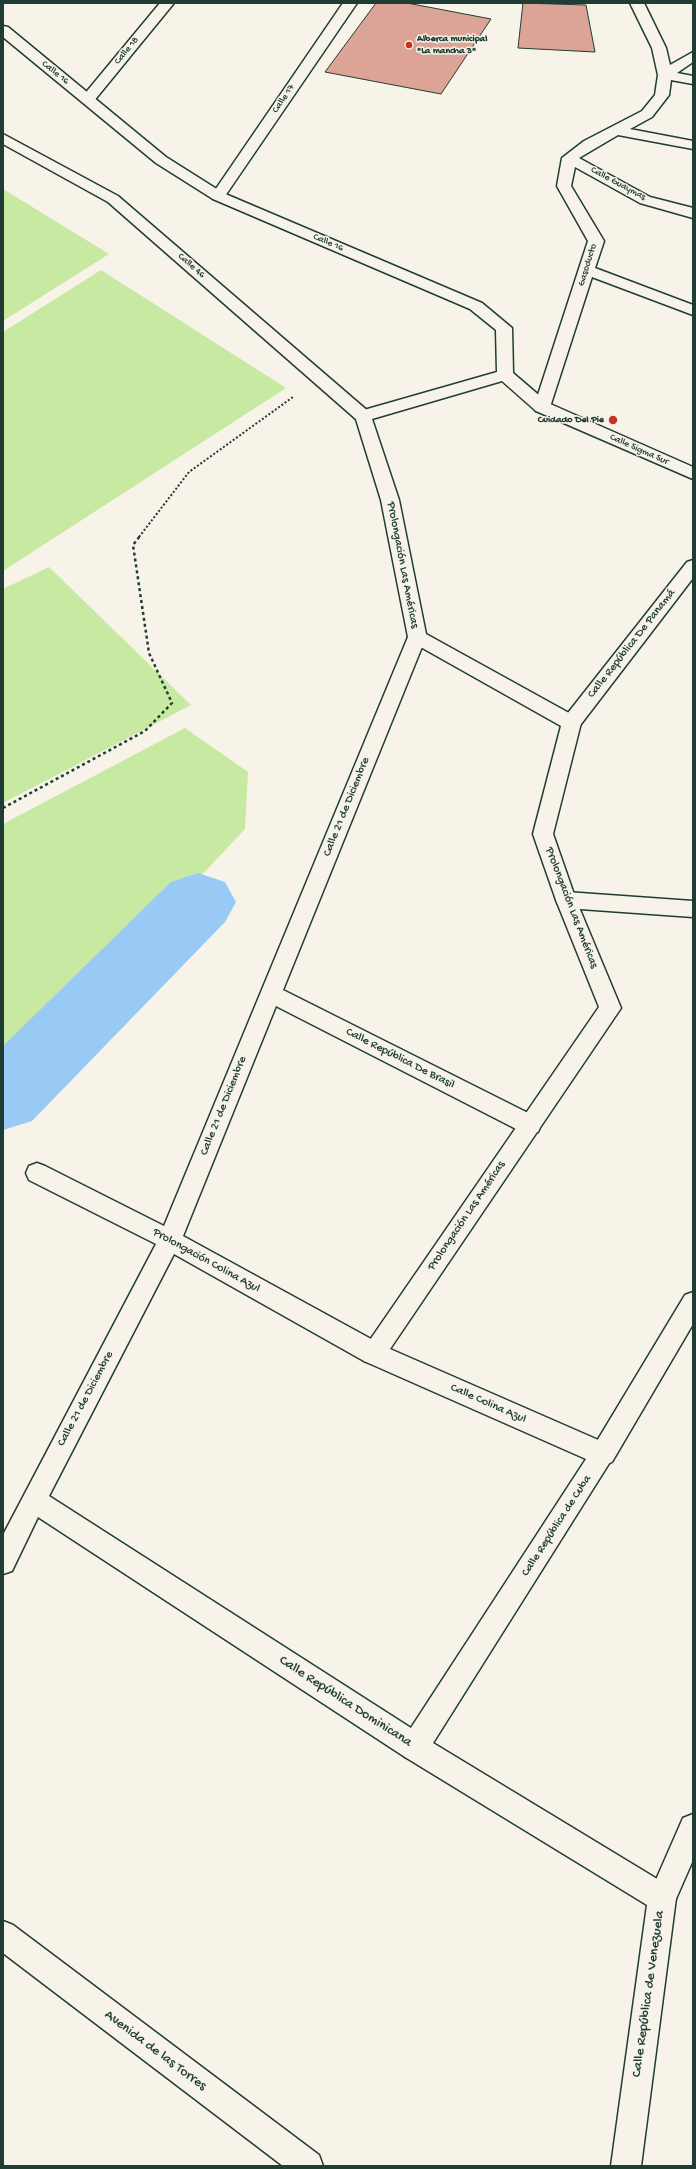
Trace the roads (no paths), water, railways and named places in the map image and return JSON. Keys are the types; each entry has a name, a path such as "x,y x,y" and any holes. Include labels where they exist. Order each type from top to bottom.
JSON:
{"street":[{"name":"Calle 18","path":"88,99 167,3"},
{"name":"Calle 17","path":"218,196 350,3"},
{"path":"569,158 588,144 647,114 662,95 665,75 659,48 637,3"},
{"name":"Calle 16","path":"3,30 161,160 218,196 476,306 504,328 505,375"},
{"path":"665,75 693,56"},
{"path":"665,75 693,80"},
{"path":"616,130 693,145"},
{"name":"Calle 46","path":"3,138 113,200 363,416"},
{"name":"Calle Guaymas","path":"569,158 645,200 693,212"},
{"name":"Gasoducto","path":"542,407 596,241 564,186 569,158"},
{"path":"586,270 693,310"},
{"path":"363,416 505,375"},
{"name":"Calle Sigma Sur","path":"505,375 542,407 693,474"},
{"name":"Prolongación Las Américas","path":"363,416 390,500 417,637 571,723 543,834 566,900 610,1008 373,1353"},
{"name":"Calle República De Panamá","path":"571,723 693,566"},
{"name":"Calle 21 de Diciembre","path":"3,1562 33,1500 170,1240 417,637"},
{"path":"566,900 693,909"},
{"name":"Calle República De Brasil","path":"270,993 530,1125"},
{"name":"Prolongación Colina Azul","path":"37,1173 170,1240 373,1353"},
{"name":"Calle República de Cuba","path":"415,1747 603,1454 693,1302"},
{"name":"Calle Colina Azul","path":"373,1353 603,1454"},
{"name":"Calle República Dominicana","path":"33,1500 415,1747 662,1898"},
{"name":"Calle República de Venezuela","path":"626,2166 662,1898 693,1828"},
{"name":"Avenida de las Torres","path":"3,1935 308,2166"}],"waterway":[{"path":"3,1097 112,990 198,902"}],"place":[{"name":"Alberca municipal \"La mancha 3\"","path":"409,45"},
{"name":"Cuidado Del Pie","path":"613,420"}]}
